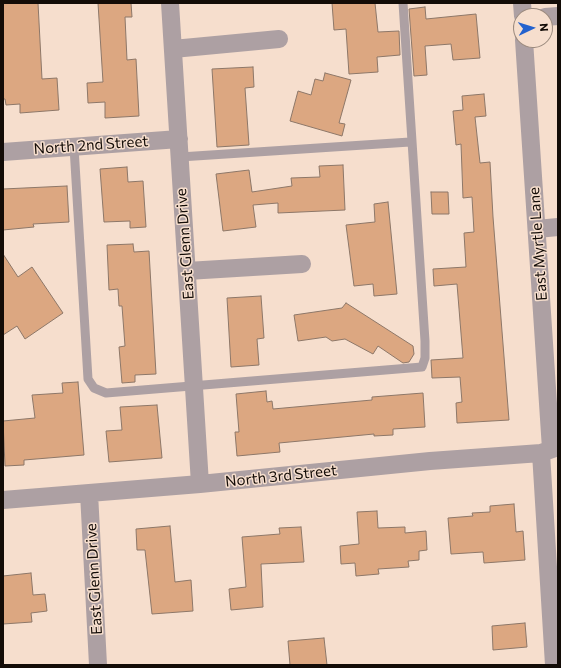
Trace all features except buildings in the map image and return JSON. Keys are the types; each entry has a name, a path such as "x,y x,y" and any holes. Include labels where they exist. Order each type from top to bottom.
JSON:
{"street":[{"name":"East Glenn Drive","path":"170,3 200,484"},
{"path":"173,49 279,39"},
{"name":"East Myrtle Lane","path":"525,48 550,449 554,665"},
{"name":"North 2nd Street","path":"3,152 178,139"},
{"path":"537,229 558,227"},
{"path":"187,271 302,264"},
{"name":"North 3rd Street","path":"3,500 200,484 550,449"},
{"name":"East Glenn Drive","path":"89,493 98,665"}],"lane":[{"path":"74,147 88,379 94,388 106,393 422,367 425,358 425,341 410,142 402,3"},
{"path":"180,157 410,142"}]}
